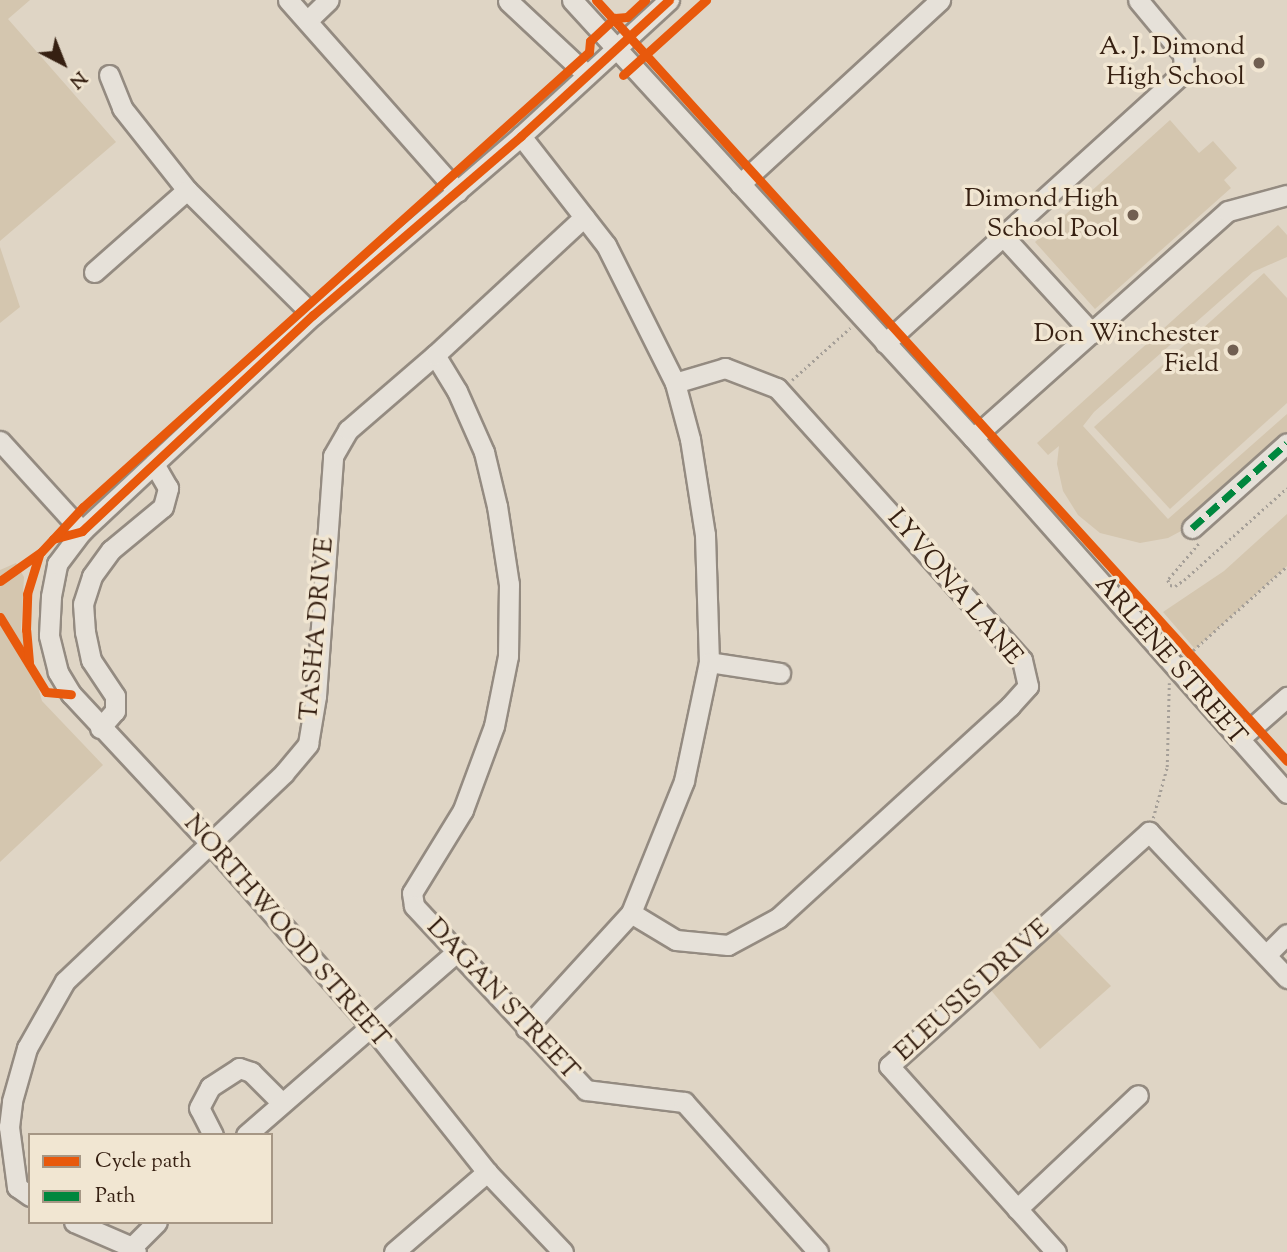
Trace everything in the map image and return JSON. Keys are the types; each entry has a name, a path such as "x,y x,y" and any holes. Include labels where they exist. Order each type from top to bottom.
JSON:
{"street":[{"path":"288,0 458,192"},
{"path":"307,21 329,0"},
{"name":"ARLENE STREET","path":"572,0 973,438 1287,793"},
{"name":"NORTHWOOD STREET","path":"564,1252 487,1172 371,1026 210,843 71,694 58,672 49,635 51,596 57,564 82,531 313,315 522,136 669,0"},
{"path":"740,184 940,0"},
{"path":"885,343 1185,72 1184,54 1138,0"},
{"path":"509,1 586,75"},
{"path":"109,75 122,108 187,190 313,315"},
{"path":"522,136 606,245 675,383 690,439 705,535 709,662 684,781 631,913 526,1028"},
{"path":"94,272 187,190"},
{"path":"973,438 1228,211 1287,195"},
{"name":"TASHA DRIVE","path":"28,1195 17,1187 9,1127 12,1101 27,1048 65,981 284,773 308,744 316,696 333,456 348,430 435,355 584,217"},
{"path":"1003,236 1092,333"},
{"name":"DAGAN STREET","path":"435,355 457,391 484,452 492,484 509,584 508,656 494,726 463,810 412,893 414,906 455,953 586,1090 684,1101 818,1252"},
{"name":"LYVONA LANE","path":"631,913 676,940 727,945 778,918 1000,715 1028,686 1023,660 780,391 725,368 675,383"},
{"path":"0,441 82,531"},
{"path":"1197,534 1287,443"},
{"path":"100,728 115,711 115,696 91,660 83,604 92,576 111,550 163,507 168,488 153,464"},
{"path":"709,662 780,673"},
{"path":"1239,739 1287,697"},
{"path":"1149,832 1287,978"},
{"name":"ELEUSIS DRIVE","path":"1056,1252 889,1066 1149,832"},
{"path":"1267,954 1287,934"},
{"path":"248,1133 455,953"},
{"path":"212,1133 199,1108 210,1087 239,1068 251,1072 281,1102"},
{"path":"1017,1209 1138,1095"},
{"path":"394,1252 487,1172"},
{"path":"78,1224 134,1250 155,1224"}],"path":[{"path":"780,391 852,325"},
{"path":"1197,534 1168,580 1170,585 1175,586 1184,580 1287,488"},
{"path":"1196,662 1186,650 1287,566"},
{"path":"1149,832 1167,767 1168,677"}],"shaded area":[{"path":"0,0 30,0 8,19 116,142 0,241"},
{"name":"Dimond High School Pool","path":"1170,120 1199,153 1213,141 1237,168 1224,180 1231,188 1095,309 1035,242"},
{"path":"1278,225 1287,235 1287,257 1253,272 1094,412 1083,426 1168,519 1287,414 1287,437 1181,531 1168,538 1140,543 1100,533 1078,515 1063,491 1057,464 1059,446 1048,455 1037,443"},
{"path":"0,247 20,307 0,323"},
{"name":"Don Winchester Field","path":"1264,273 1287,298 1287,403 1170,509 1094,427"},
{"path":"1287,514 1287,566 1195,649 1163,612 1224,571"},
{"path":"16,563 24,577 21,629 42,701 103,765 0,862 0,570"},
{"path":"1056,930 1111,986 1040,1049 990,989"}],"marked path":[{"path":"1192,528 1287,443"}],"cycle path":[{"path":"596,0 1287,761"},
{"path":"0,581 41,552 83,507 589,52 590,41 615,18 627,17 645,0"},
{"path":"53,539 82,531 313,315 521,136 669,0"},
{"path":"623,75 706,0"},
{"path":"29,662 27,594 39,555"},
{"path":"0,617 46,692 71,694"}],"place":[{"name":"A. J. Dimond High School","path":"1259,63"},
{"name":"Dimond High School Pool","path":"1133,215"},
{"name":"Don Winchester Field","path":"1233,350"}]}
